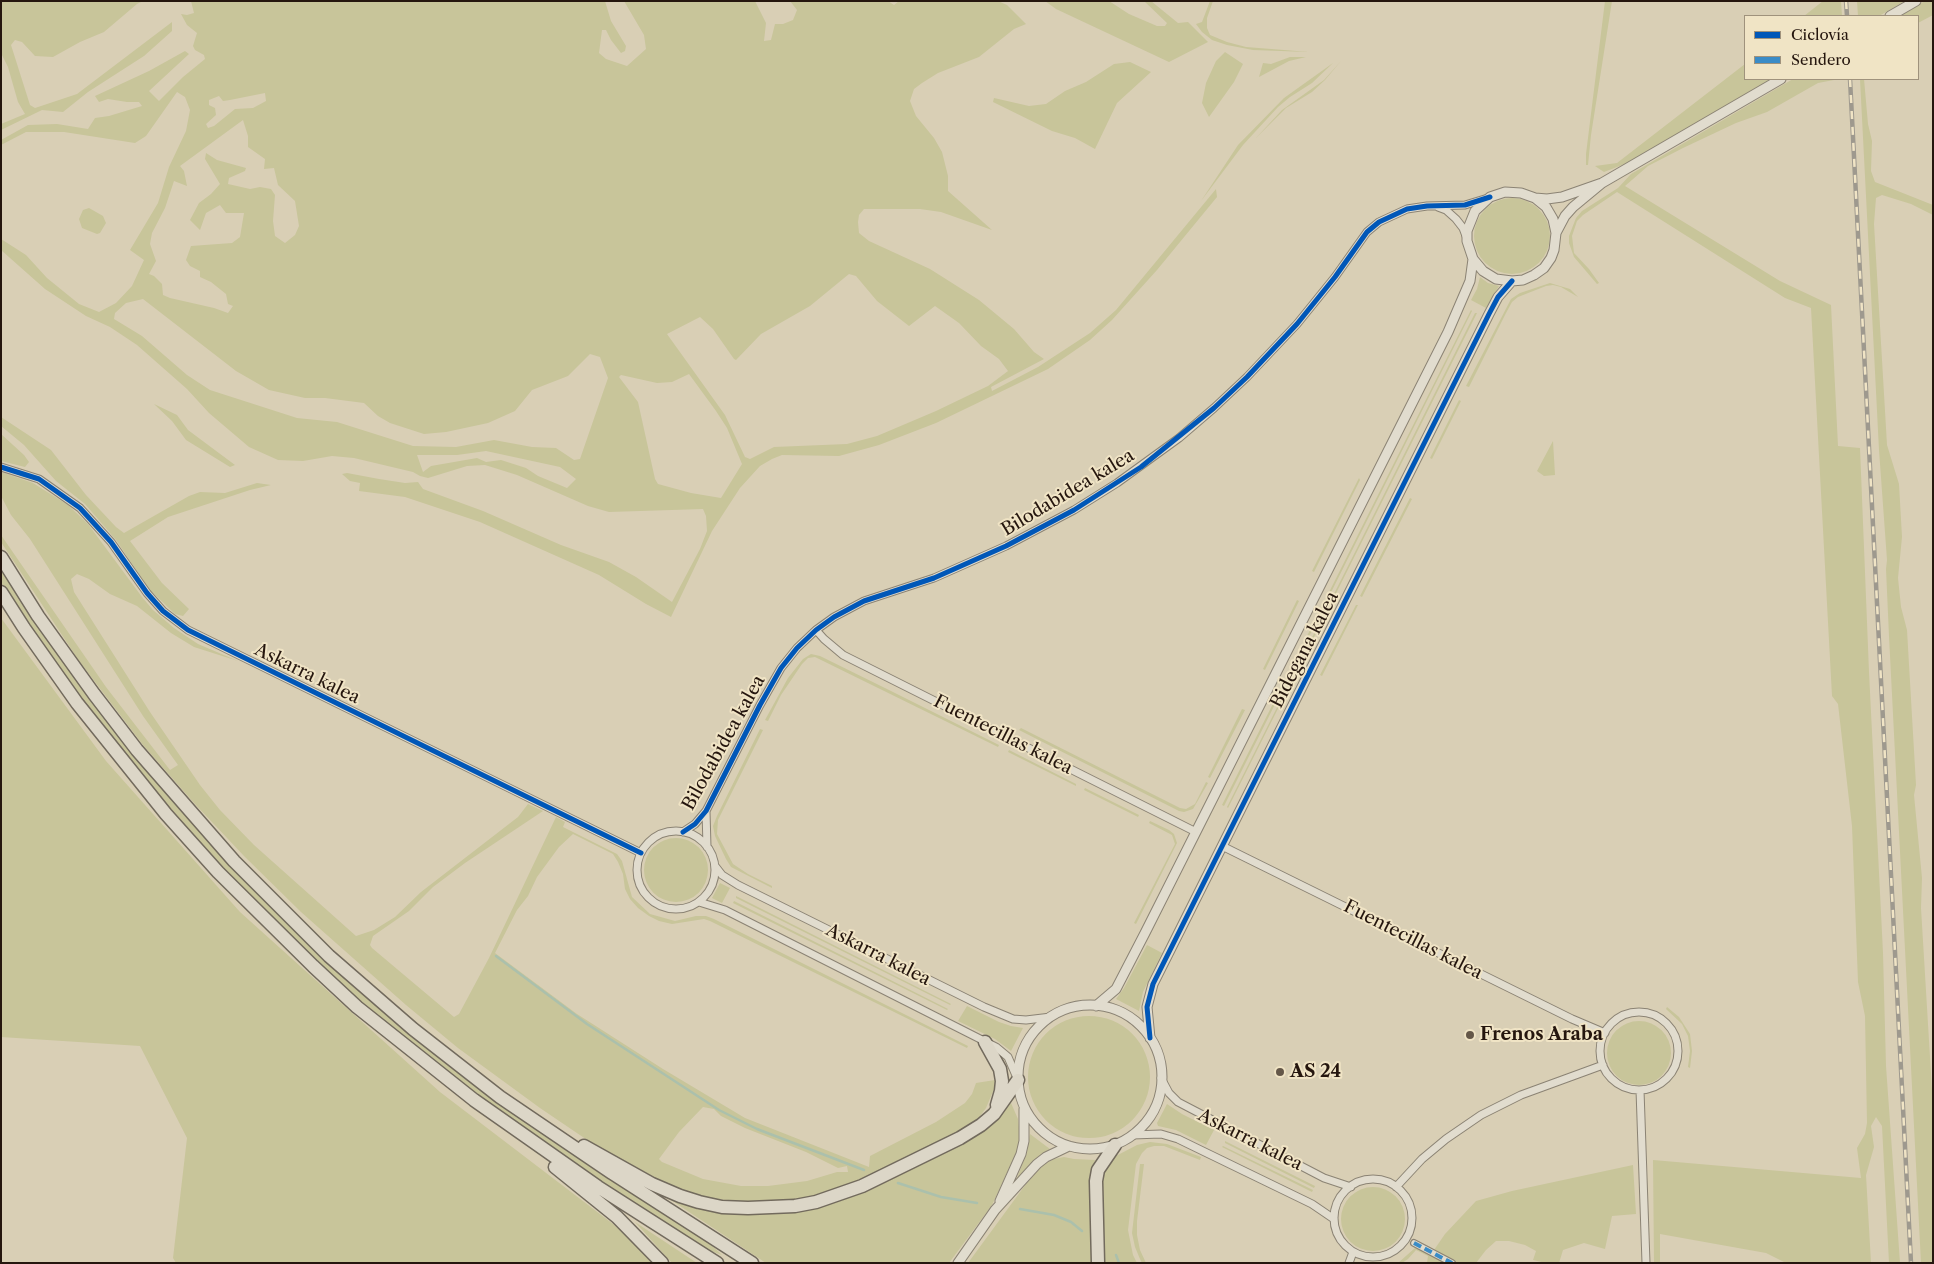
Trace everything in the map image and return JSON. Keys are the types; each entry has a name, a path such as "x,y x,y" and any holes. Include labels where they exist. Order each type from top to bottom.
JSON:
{"highway":[{"path":"1,557 38,616 94,694 168,787 234,861 285,913 364,987 450,1058 535,1122 752,1263"},
{"path":"1,592 77,703 166,814 218,872 282,937 357,1006 617,1217 662,1263"},
{"path":"985,1042 1000,1069 1002,1080 1001,1091 994,1114"},
{"path":"535,1122 578,1142 652,1184 680,1196 722,1206 776,1208 816,1202 862,1186 960,1138 981,1126 994,1114 1018,1080"},
{"path":"474,1100 591,1182 717,1263"},
{"path":"1098,1263 1096,1181 1098,1170 1115,1145"}],"street":[{"path":"1892,15 1916,1"},
{"path":"1556,233 1573,207 1602,183 1779,80"},
{"path":"1467,241 1467,231 1475,211 1490,197 1505,192 1521,193 1535,198 1547,199 1562,197 1602,183"},
{"name":"Bilodabidea kalea","path":"683,832 695,824 706,811 781,668 797,648 816,630 834,617 864,601 934,578 1006,546 1074,510 1133,472 1214,408 1247,377 1309,309 1367,232 1379,222 1407,209 1465,205 1490,197"},
{"path":"1435,206 1446,210 1463,228 1473,259 1483,271 1496,279 1512,281 1523,280 1544,268 1554,250 1556,233 1553,219 1546,207 1535,198"},
{"name":"Bidegana kalea","path":"1096,1006 1110,994 1121,980 1196,832 1448,332 1470,281 1473,259"},
{"name":"Bidegana kalea","path":"1150,1038 1147,1007 1149,993 1489,314 1498,297 1512,281"},
{"name":"Askarra kalea","path":"1,467 39,479 80,508 111,542 147,594 164,611 188,630 641,853"},
{"name":"Fuentecillas kalea","path":"816,630 843,655 1196,832"},
{"name":"Bilodabidea kalea","path":"706,811 707,847"},
{"path":"673,832 683,832 697,837 707,847 715,866 715,876 712,886 700,902 688,908 662,907 651,900 643,891 638,879 641,853 654,838 673,832"},
{"name":"Fuentecillas kalea","path":"1222,846 1563,1015 1605,1033"},
{"name":"Askarra kalea","path":"715,866 722,874 738,885 993,1011 1013,1019 1026,1020 1051,1017"},
{"name":"Askarra kalea","path":"700,902 724,910 985,1042 1008,1057 1018,1080"},
{"path":"996,1210 1021,1154 1024,1141 1024,1106 1018,1080 1021,1055 1026,1044 1037,1029 1051,1017 1072,1008 1096,1006 1112,1009 1127,1016 1140,1026 1150,1038 1157,1051 1162,1078 1154,1110 1144,1124 1132,1135 1115,1145 1092,1149 1069,1146 1047,1135 1037,1127 1024,1106"},
{"path":"1632,1012 1644,1012 1655,1015 1665,1021 1673,1030 1679,1053 1671,1074 1662,1083 1652,1088 1628,1089 1618,1084 1603,1065 1600,1054 1605,1033 1621,1017 1632,1012"},
{"path":"1396,1187 1422,1159 1481,1115 1536,1089 1603,1065"},
{"name":"Askarra kalea","path":"1162,1078 1169,1093 1178,1102 1324,1178 1350,1187"},
{"path":"1640,1090 1646,1263"},
{"name":"Askarra kalea","path":"1132,1135 1161,1134 1178,1139 1312,1204 1334,1219"},
{"path":"958,1263 996,1210 1037,1164 1046,1157 1069,1146"},
{"path":"1368,1180 1387,1182 1396,1187 1404,1195 1410,1206 1411,1223 1405,1240 1398,1248 1387,1255 1376,1257 1364,1256 1353,1252 1339,1238 1334,1219 1338,1201 1350,1187 1368,1180"},
{"path":"1414,1243 1452,1263"},
{"path":"1349,1263 1353,1252"}],"shaded area":[{"path":"1,1 143,1 104,32 80,42 53,57 35,56 22,42 15,40 11,45 30,105 35,108 77,94 172,22 172,31 144,56 88,92 63,112 42,110 1,130 1,124 25,114 18,102 8,67 1,53"},
{"path":"191,1 605,1 611,21 626,46 625,51 621,53 606,30 602,30 599,53 606,59 627,66 646,49 644,35 624,1 755,1 766,23 764,41 771,40 775,24 783,24 793,20 797,10 790,1 888,1 894,5 899,1 998,1 1007,5 1026,24 1014,29 979,57 938,73 922,83 914,89 910,101 916,116 934,138 942,152 948,176 948,191 992,230 941,212 920,209 864,209 859,215 858,222 859,233 869,241 930,269 979,300 1014,329 1034,352 1044,359 991,387 992,391 1038,367 1090,333 1116,310 1216,189 1217,197 1157,270 1112,320 1090,340 1048,369 936,423 879,445 839,456 782,455 760,466 740,488 712,531 671,617 599,575 480,522 405,497 359,491 360,483 350,481 342,474 347,473 405,483 418,482 423,489 483,511 561,545 609,562 636,577 672,602 700,549 707,531 706,516 703,509 609,512 588,506 517,475 485,465 467,466 428,478 413,472 354,458 332,456 303,461 278,460 249,447 209,413 187,389 137,345 110,327 86,316 45,289 1,250 1,239 26,255 47,278 79,304 99,312 116,303 132,286 144,260 130,250 158,203 169,167 186,131 190,110 185,97 177,92 146,136 135,143 64,132 26,132 1,145 1,140 28,125 57,124 88,129 95,118 109,116 142,106 139,102 108,99 99,102 95,96 149,71 185,51 189,54 149,91 159,101 183,77 205,59 204,55 195,50 193,46 197,33 187,25 181,14 194,13","holes":["265,93 266,101 253,108 235,109 214,126 208,128 206,124 216,115 215,108 209,105 209,100 219,96 223,101","243,120 248,136 248,147 265,159 264,169 274,168 278,185 295,201 299,226 295,235 285,243 275,236 273,221 275,195 271,189 260,187 250,189 228,184 229,178 245,171 246,168 217,160 206,153 205,159 220,184 199,203 190,220 200,230 206,213 220,205 226,213 244,213 240,237 232,243 191,246 186,260 190,266 200,271 200,277 211,282 226,294 228,304 233,306 228,313 163,295 162,284 149,274 156,261 150,244 152,233 165,208 174,181 187,186 184,171 180,166","849,274 856,276 877,301 909,326 935,306 959,323 981,346 999,359 1008,371 988,386 877,436 847,444 774,447 750,459 745,457 725,415 667,334 700,317 713,329 736,360 761,334 810,306","143,299 236,371 269,390 305,398 325,398 364,403 378,416 390,423 424,434 446,432 488,423 515,411 532,390 568,376 590,354 600,357 608,378 580,459 574,460 556,448 532,447 494,440 456,447 413,446 337,422 297,418 210,390 187,375 142,336 114,319 115,313 126,303","689,374 727,428 742,464 721,498 691,493 658,484 655,479 638,402 619,377 621,375 657,383 672,382","486,451 560,467 576,479 567,488 538,476 526,468 501,460 486,462 477,458 431,466 423,472 417,455 457,455"]},
{"path":"1045,1 1109,1 1129,14 1157,26 1165,26 1167,23 1144,1 1151,1 1178,23 1188,22 1208,42 1169,62 1056,9"},
{"path":"1210,1 1213,1 1207,18 1207,28 1210,35 1246,47 1309,52 1253,50 1212,40 1196,24 1202,22"},
{"path":"1605,1 1612,1 1588,165 1586,165 1586,154"},
{"path":"1823,1 1841,1 1842,15 1805,15"},
{"path":"1857,1 1905,1 1881,15 1858,15"},
{"path":"1925,1 1933,1 1933,15 1919,22 1919,15 1900,15"},
{"path":"1225,52 1243,64 1234,82 1209,117 1202,103 1206,83 1216,61"},
{"path":"1290,57 1306,57 1289,61 1259,77 1263,63 1271,64"},
{"path":"1341,61 1325,80 1312,92 1286,108 1255,139 1282,110 1324,80"},
{"path":"1130,62 1151,72 1117,103 1095,149 1075,138 1052,131 993,102 994,98 1029,106 1046,104 1065,91 1086,82 1114,64"},
{"path":"1333,63 1312,83 1278,107 1243,145 1201,201 1238,145 1284,98"},
{"path":"1744,65 1744,80 1771,80 1635,160 1604,172 1595,166 1617,163"},
{"path":"1791,80 1834,80 1818,83 1767,112 1736,123 1683,148 1648,166 1625,186 1780,281 1831,305 1838,446 1860,448 1883,953 1886,1066 1900,1263 1889,1263 1882,1126 1876,1117 1871,1126 1874,1147 1866,1175 1871,1263 1786,1263 1766,1253 1660,1234 1660,1263 1654,1263 1653,1160 1861,1178 1857,1148 1865,1134 1867,1123 1865,1016 1858,982 1852,826 1838,704 1832,696 1811,308 1785,298 1617,192 1583,215 1577,221 1572,236 1574,253 1589,269 1599,283 1597,284 1574,257 1569,243 1569,236 1576,218 1582,211 1618,188 1631,174"},
{"path":"1860,80 1864,80 1868,124 1872,141 1871,171 1875,182 1933,205 1933,215 1911,204 1882,195 1876,198 1874,224 1887,445 1899,484 1902,537 1898,578 1901,607 1907,630 1916,785 1914,795 1922,878 1921,908 1933,1107 1933,1263 1921,1263 1889,636 1887,560 1879,450"},
{"path":"1512,198 1526,201 1539,209 1547,222 1550,236 1547,250 1539,263 1526,271 1512,274 1498,271 1485,263 1477,250 1474,236 1477,222 1485,209 1498,201"},
{"path":"89,208 103,216 106,223 100,233 97,234 82,228 79,219 83,210"},
{"path":"1480,277 1488,283 1499,286 1486,308 1471,300 1477,289"},
{"path":"1550,283 1570,289 1578,297 1561,287 1553,285 1518,297 1512,302 1506,313 1469,387 1466,386 1511,299 1520,293"},
{"path":"1471,310 1224,806 1222,805"},
{"path":"1475,313 1477,313 1228,808 1227,807"},
{"path":"1459,400 1461,401 1432,459 1430,458"},
{"path":"154,404 177,415 188,430 235,465 230,467 186,440 172,421"},
{"path":"1,417 51,450 86,495 124,533 189,496 200,492 225,493 257,483 271,485 168,517 130,541 162,583 189,609 183,616 175,614 149,589 116,540 85,504 56,481 24,445 1,426"},
{"path":"1,434 24,455 29,462 25,467 1,461"},
{"path":"1553,441 1555,475 1544,476 1537,471"},
{"path":"1,472 33,483 68,505 88,524 153,610 174,628 198,644 238,661 194,647 171,633 137,606 110,594 89,579 77,574 71,579 74,592 150,712 200,785 220,810 254,845 356,936 374,930 395,917 421,892 518,817 528,804 543,811 465,863 433,887 409,911 373,936 370,945 372,948 454,1017 459,1014 489,958 556,817 565,822 563,827 617,854 622,861 632,897 650,914 675,921 696,916 706,916 714,919 968,1046 967,1048 710,921 704,919 672,924 649,916 630,899 625,889 623,874 613,854 573,834 559,847 537,877 528,896 517,910 495,953 577,1014 745,1118 869,1167 870,1156 936,1122 965,1103 972,1094 976,1083 995,1080 994,1089 986,1108 977,1120 960,1131 872,1175 840,1188 808,1197 772,1203 744,1203 687,1192 662,1182 602,1150 540,1108 458,1048 406,1005 301,912 194,803 143,745 79,661 1,542 1,535 106,687 170,770 178,765 143,716 30,539 11,515 1,496","holes":["703,1107 714,1109 721,1116 745,1128 806,1152 838,1168 847,1166 848,1172 837,1172 807,1181 768,1186 741,1186 703,1179 659,1159 679,1132"]},
{"path":"1359,478 1360,480 1314,572 1312,571"},
{"path":"1410,498 1412,499 1362,597 1360,596"},
{"path":"1,569 108,722 156,782 280,917 356,989 458,1073 507,1110 595,1170 707,1241 722,1255 708,1250 596,1179 507,1119 396,1032 276,924 215,860 152,789 103,728 45,648 1,582"},
{"path":"1297,600 1299,601 1265,670 1263,669"},
{"path":"1356,605 1358,605 1322,676 1320,675"},
{"path":"1,618 106,761 240,912 440,1092 613,1224 655,1263 176,1263 173,1258 187,1138 140,1046 1,1037"},
{"path":"811,654 820,656 999,745 998,747 815,657 808,658 802,664 781,695 768,721 765,720 788,678 803,659"},
{"path":"1242,709 1245,710 1210,778 1208,777"},
{"path":"1021,728 1180,808 1186,809 1195,804 1206,782 1208,783 1193,809 1184,812 1179,811 1019,730"},
{"path":"760,729 763,730 718,820 717,834 733,864 772,886 772,888 731,867 715,836 713,826"},
{"path":"1009,750 1076,784 1076,786 1008,752"},
{"path":"1085,788 1139,815 1138,817 1084,790"},
{"path":"1150,821 1174,834 1177,843 1136,924 1134,923 1175,844 1172,835 1149,823"},
{"path":"670,838 682,838 699,847 706,858 708,870 706,882 699,893 682,902 670,902 658,897 649,888 644,876 644,864 649,852 658,843"},
{"path":"720,883 730,888 722,903 712,898"},
{"path":"736,896 951,1004 736,898"},
{"path":"734,901 948,1009 733,903"},
{"path":"1147,945 1162,953 1143,992 1139,1011 1116,999"},
{"path":"967,1006 999,1022 1023,1028 1011,1051 995,1039 958,1021"},
{"path":"1667,1007 1679,1017 1690,1034 1692,1051 1690,1068 1688,1067 1690,1051 1688,1036 1682,1024 1666,1009"},
{"path":"1089,1016 1101,1017 1112,1021 1123,1026 1132,1034 1140,1043 1145,1054 1149,1065 1149,1089 1145,1100 1140,1111 1132,1120 1123,1128 1112,1133 1101,1137 1089,1138 1077,1137 1066,1133 1055,1128 1046,1120 1038,1111 1033,1100 1029,1089 1028,1077 1029,1065 1033,1054 1038,1043 1046,1034 1055,1026 1066,1021 1077,1017"},
{"path":"1633,1021 1645,1021 1662,1030 1669,1041 1671,1053 1669,1065 1662,1076 1645,1085 1633,1085 1621,1080 1612,1071 1607,1059 1607,1047 1612,1035 1621,1026"},
{"path":"1011,1103 1018,1119 1020,1136 1018,1149 992,1205 949,1263 766,1263 668,1198 668,1196 740,1213 772,1214 800,1210 997,1119"},
{"path":"1167,1104 1214,1130 1206,1145 1176,1130 1158,1126 1157,1123"},
{"path":"1030,1134 1050,1149 1040,1155 1017,1178 1027,1152"},
{"path":"1225,1141 1315,1186 1314,1188 1225,1143"},
{"path":"1150,1142 1167,1144 1201,1157 1200,1160 1164,1146 1147,1148 1142,1153 1136,1164 1128,1230 1133,1255 1137,1263 1104,1263 1103,1176 1106,1166 1112,1158 1137,1145"},
{"path":"1222,1147 1313,1190 1312,1192"},
{"path":"1064,1157 1095,1160 1092,1171 1094,1263 968,1263 1026,1184 1043,1165 1054,1159"},
{"path":"1140,1164 1144,1164 1137,1235 1140,1250 1146,1263 1142,1263 1140,1259 1132,1233"},
{"path":"1633,1165 1636,1214 1612,1216 1605,1249 1584,1243 1563,1250 1559,1263 1533,1260 1536,1251 1525,1245 1509,1241 1496,1241 1476,1263 1458,1263 1434,1250 1445,1234 1476,1201 1512,1191"},
{"path":"1373,1187 1385,1189 1396,1196 1403,1207 1405,1219 1403,1231 1396,1242 1385,1249 1373,1251 1361,1249 1350,1242 1343,1231 1341,1219 1343,1207 1350,1196 1361,1189"},
{"path":"635,1222 697,1263 672,1263"},
{"path":"1415,1248 1419,1248 1447,1263 1427,1263 1428,1256 1416,1250 1408,1259 1398,1263"}],"waterway":[{"path":"496,956 587,1024 719,1110 757,1129 864,1170"},
{"path":"898,1183 941,1197 977,1203"},
{"path":"1020,1209 1054,1215 1071,1222 1082,1231"},
{"path":"1116,1255 1119,1263"}],"railway":[{"path":"1846,1 1847,15"},
{"path":"1850,80 1911,1263"}],"marked path":[{"path":"1414,1243 1452,1263"}],"cycle path":[{"path":"683,832 695,824 706,811 781,668 797,648 816,630 834,617 864,601 934,578 1006,546 1074,510 1141,467 1214,408 1247,377 1297,324 1335,277 1367,232 1379,222 1407,209 1427,206 1465,205 1490,197"},
{"path":"1150,1038 1147,1007 1153,984 1489,314 1498,297 1512,281"},
{"path":"1,467 39,479 80,508 111,542 147,593 163,611 188,630 641,853"}],"place":[{"name":"Frenos Araba","path":"1470,1035"},
{"name":"AS 24","path":"1280,1072"}]}
